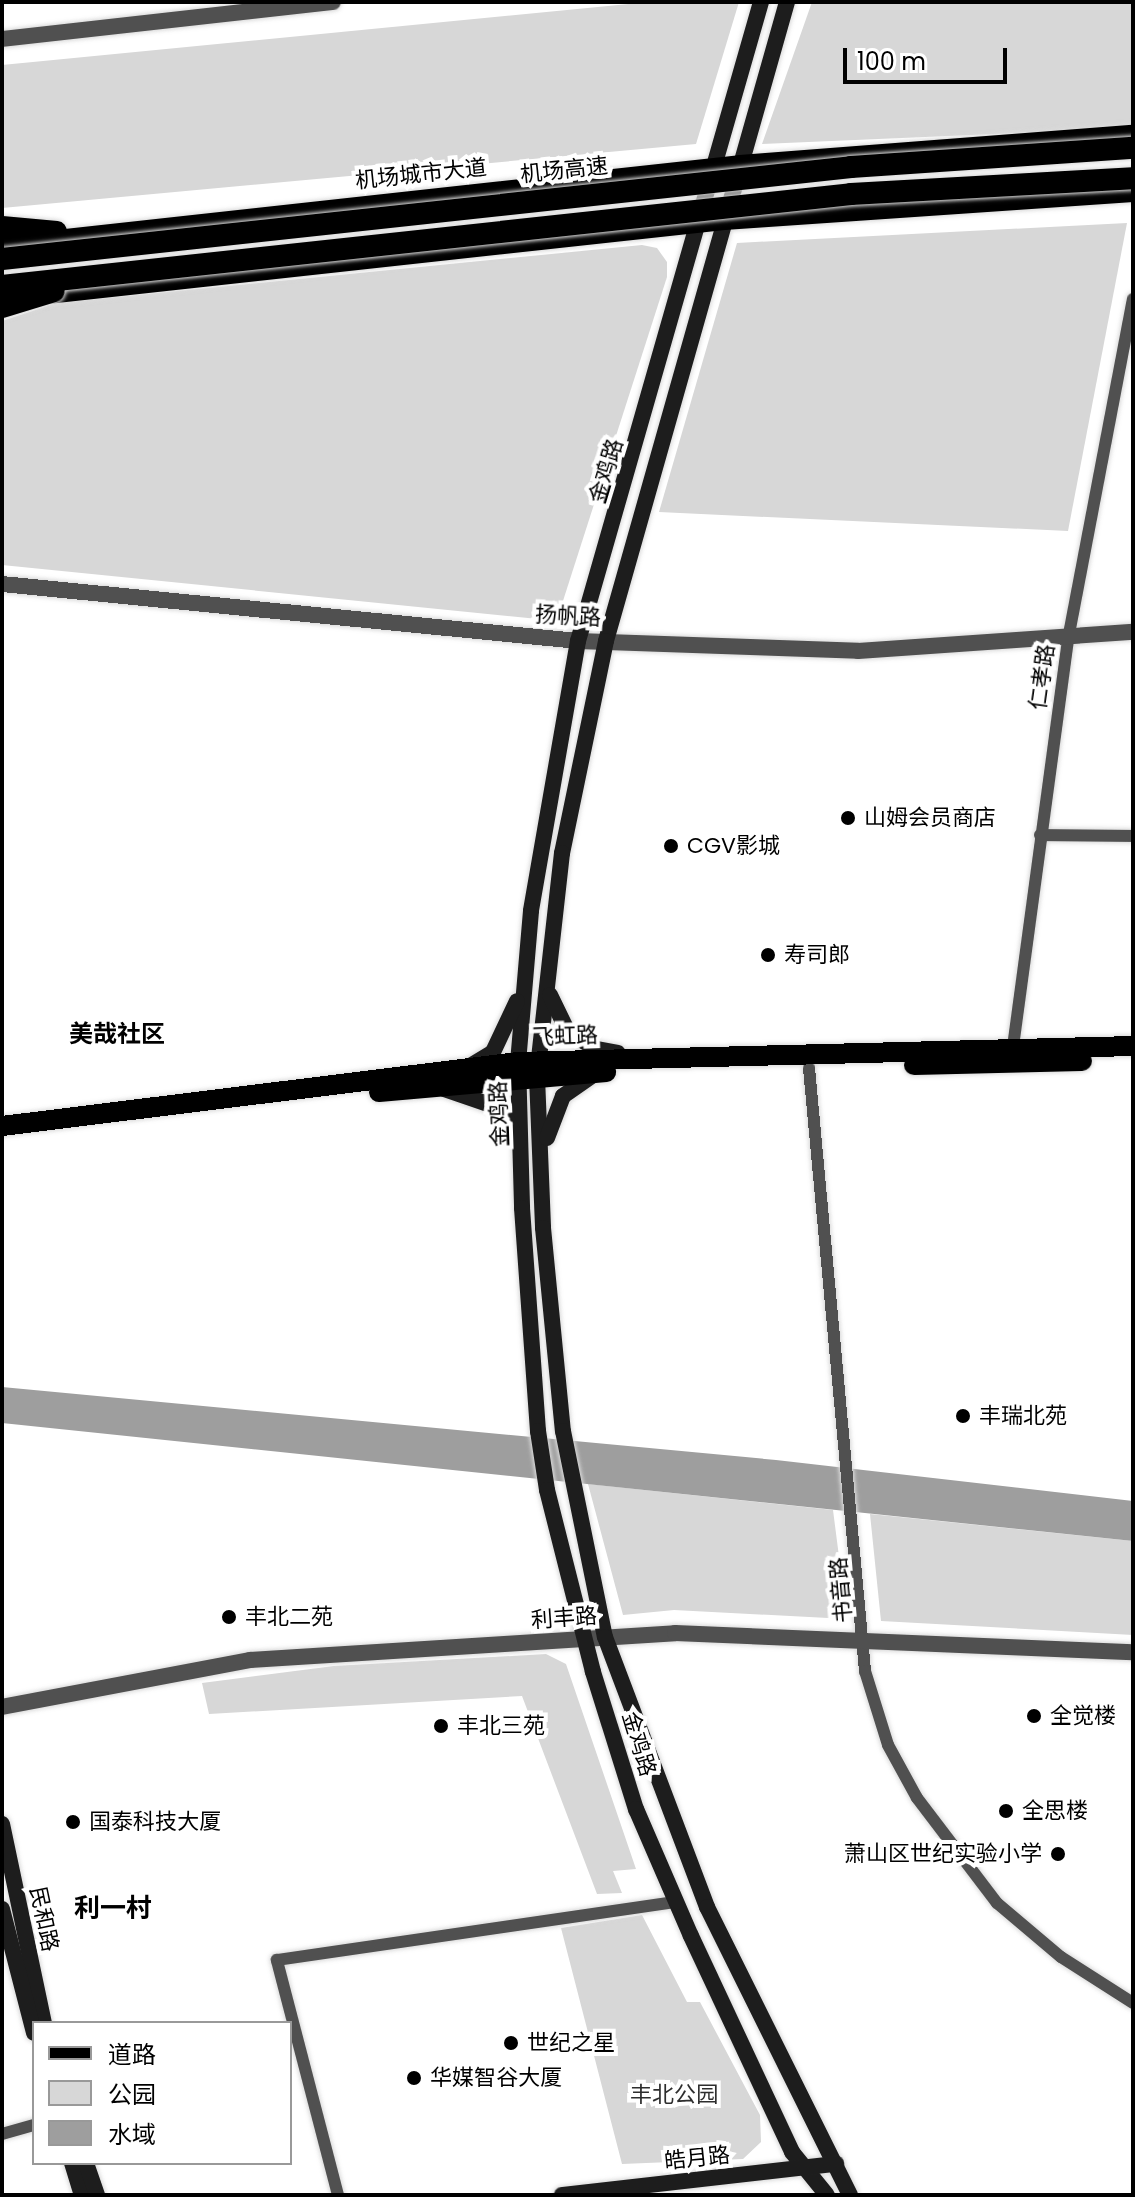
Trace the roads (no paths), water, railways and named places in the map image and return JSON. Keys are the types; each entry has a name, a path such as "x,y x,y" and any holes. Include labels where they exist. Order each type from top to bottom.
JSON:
{"highway":[{"name":"机场高速","path":"2,259 104,241 851,167 1133,148"},
{"path":"2,286 851,194 1133,178"},
{"path":"2,245 104,241"},
{"path":"2,307 107,275"}],"main road":[{"name":"金鸡路","path":"761,2 694,224 649,404 578,641 541,842 526,977 530,1069 563,1431 605,1637 707,1907 850,2195"},
{"name":"金鸡路","path":"787,2 606,641 562,853 547,986 530,1069 522,1159 538,1431 547,1490 584,1639 636,1809 676,1902 792,2152 827,2195"},
{"name":"机场城市大道","path":"2,226 104,241 740,165 1133,135"},
{"path":"2,299 724,220 1133,192"},
{"path":"470,1066 493,1052 503,1038 526,977"},
{"path":"547,986 563,1023 582,1043 643,1058"},
{"name":"飞虹路","path":"2,1126 470,1066 599,1072 809,1068 1133,1046"},
{"name":"飞虹路","path":"2,1140 431,1086 530,1069 643,1058 1011,1056 1133,1059"},
{"path":"541,1175 554,1110 577,1084 599,1072"},
{"path":"431,1086 491,1105 515,1133 522,1159"},
{"name":"民和路","path":"2,1824 44,2021"},
{"name":"民和路","path":"2,1909 32,2025"},
{"name":"皓月路","path":"562,2195 808,2170 836,2164"},
{"path":"73,2165 82,2195"},
{"path":"87,2165 97,2195"}],"street":[{"path":"2,39 333,2"},
{"name":"仁孝路","path":"1011,1056 1069,634 1133,299"},
{"name":"扬帆路","path":"2,584 578,641 858,651 1069,634 1133,632"},
{"path":"1040,835 1133,836"},
{"name":"书音路","path":"809,1068 865,1640 865,1671 888,1745 917,1798 961,1861 997,1903 1061,1957 1133,2003"},
{"name":"利丰路","path":"2,1707 250,1660 675,1633 1133,1652"},
{"path":"338,2195 277,1960 676,1902"},
{"path":"2,2134 32,2126"}],"water":[{"path":"2,1387 776,1460 1133,1501 1133,1541 2,1423"}],"place":[{"name":"山姆会员商店","path":"848,818"},
{"name":"CGV影城","path":"671,846"},
{"name":"寿司郎","path":"768,955"},
{"name":"丰瑞北苑","path":"963,1416"},
{"name":"丰北二苑","path":"229,1617"},
{"name":"全觉楼","path":"1034,1716"},
{"name":"丰北三苑","path":"441,1726"},
{"name":"全思楼","path":"1006,1811"},
{"name":"国泰科技大厦","path":"73,1822"},
{"name":"萧山区世纪实验小学","path":"1058,1854"},
{"name":"世纪之星","path":"511,2043"},
{"name":"华媒智谷大厦","path":"414,2078"}],"district":[{"name":"美哉社区","path":"117,1034"},
{"name":"利一村","path":"113,1909"}],"park label":[{"name":"丰北公园","path":"674,2095"}]}
